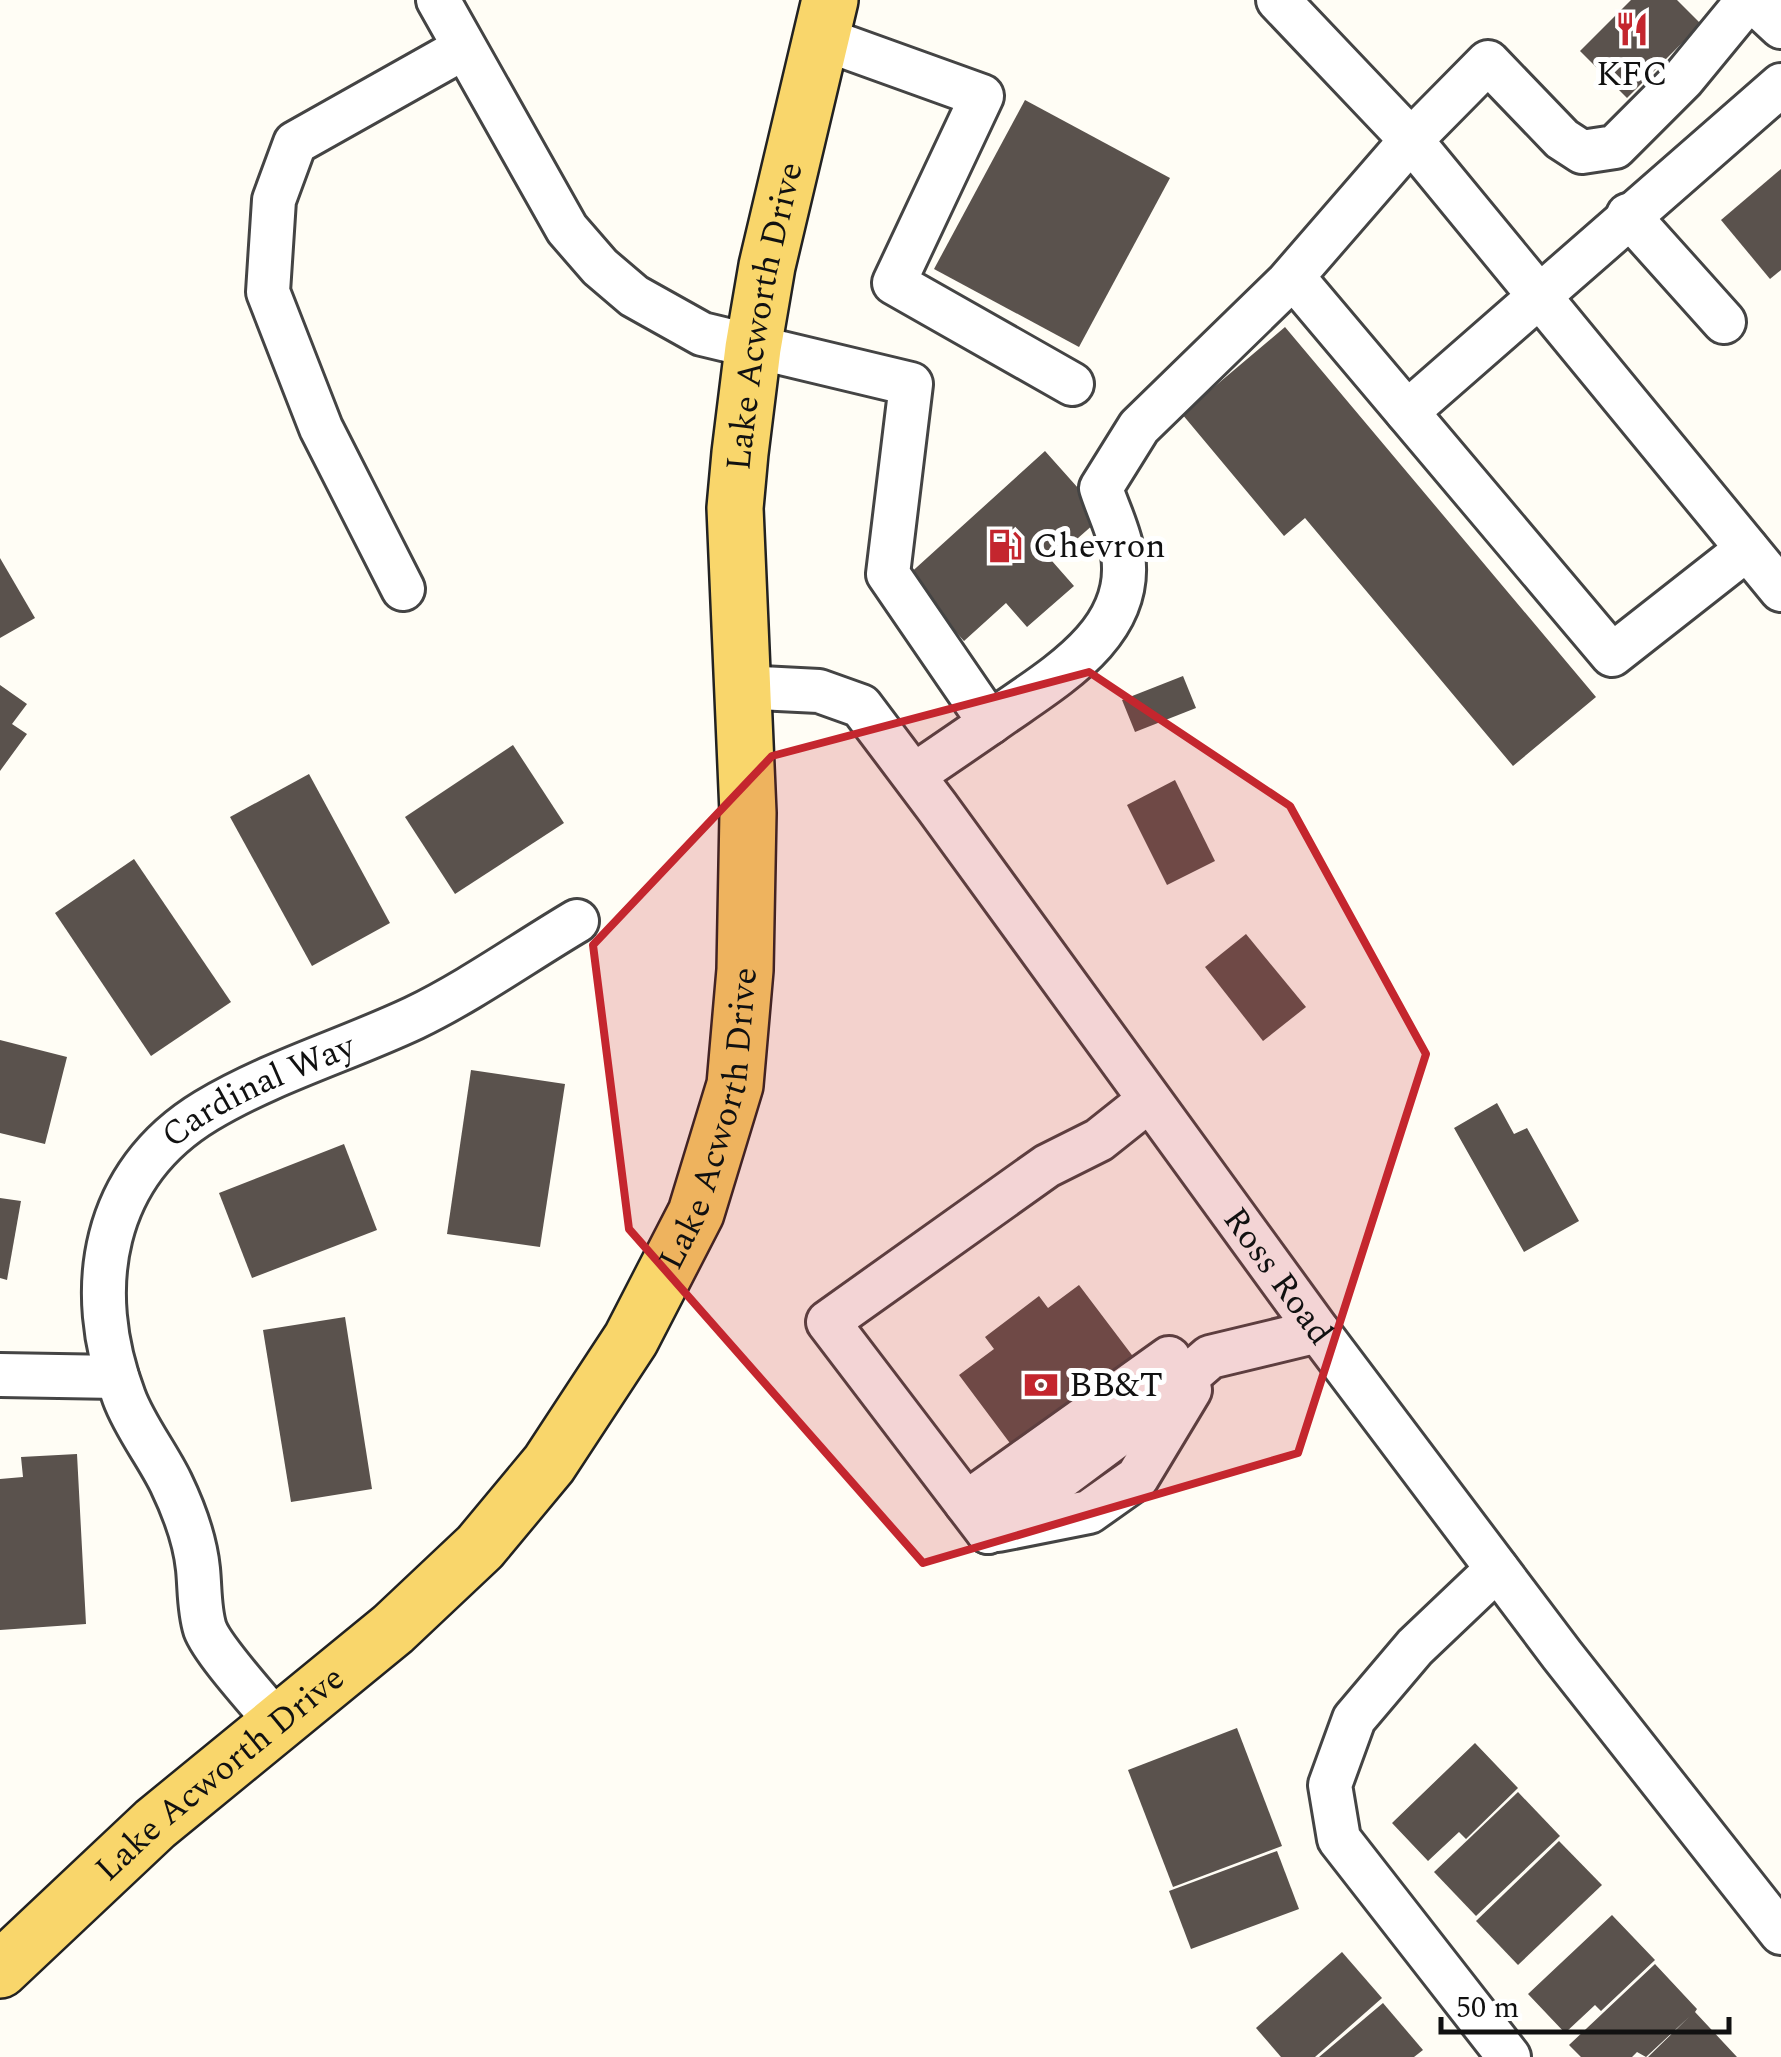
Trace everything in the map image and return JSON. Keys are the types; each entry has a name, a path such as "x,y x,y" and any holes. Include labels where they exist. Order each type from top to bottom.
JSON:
{"main road":[{"name":"Lake Acworth Drive","path":"0,1970 156,1824 279,1726 480,1547 549,1464 632,1340 696,1213 736,1084 745,970 748,813 734,508 767,266 826,19"}],"street":[{"path":"438,0 567,229 600,267 634,296 702,334 911,384 888,574 990,723"},
{"path":"1278,0 1411,140 1770,573 1612,656 1293,277"},
{"path":"914,775 1060,672 1104,633 1124,591 1123,554 1101,488 1140,427 1293,277 1411,140 1488,62 1562,140 1582,152 1615,147 1683,79 1750,0 1781,27"},
{"path":"826,19 982,96 894,283 1072,384"},
{"path":"403,589 321,428 268,292 274,200 295,144 464,48"},
{"path":"1406,412 1781,85"},
{"path":"1628,215 1724,322"},
{"name":"Ross Road","path":"740,687 819,692 860,706 1497,1570 1781,1933"},
{"name":"Cardinal Way","path":"279,1726 206,1632 198,1565 186,1515 125,1401 117,1377 103,1304 104,1266 112,1224 128,1188 147,1162 206,1111 417,1016 577,921"},
{"path":"1148,1101 1098,1140 1047,1166 828,1322 978,1519 1129,1427 1203,1348 1318,1331"},
{"path":"0,1375 117,1377"},
{"path":"1497,1570 1414,1647 1354,1718 1330,1785 1339,1839 1509,2057"}],"highlighted area":[{"path":"1089,672 1290,806 1426,1054 1298,1453 923,1563 629,1229 593,945 772,756"}],"building":[{"path":"1631,0 1677,0 1701,24 1627,98 1580,51"},
{"path":"1025,100 1170,178 1079,347 934,269"},
{"path":"1781,169 1781,270 1770,279 1721,220"},
{"path":"1285,327 1596,697 1513,766 1305,518 1284,536 1182,414"},
{"name":"Chevron","path":"1045,451 1103,516 1052,561 1074,586 1027,627 1006,603 964,641 906,577"},
{"path":"0,558 35,618 0,638"},
{"path":"1183,676 1196,708 1135,732 1122,700"},
{"path":"0,685 27,704 12,724 27,734 0,771"},
{"path":"513,745 564,823 455,894 405,817"},
{"path":"309,774 390,923 312,966 230,817"},
{"path":"1175,780 1215,861 1167,885 1127,805"},
{"path":"134,859 231,1002 151,1056 55,913"},
{"path":"1246,934 1306,1007 1263,1041 1205,967"},
{"path":"0,1040 67,1057 45,1144 0,1133"},
{"path":"471,1070 565,1084 540,1247 447,1234"},
{"path":"1497,1103 1514,1134 1527,1128 1579,1221 1524,1252 1454,1128"},
{"path":"344,1144 377,1230 252,1278 219,1193"},
{"path":"0,1198 21,1201 7,1280 0,1278"},
{"name":"BB&T","path":"1079,1285 1141,1367 1148,1452 1096,1491 1053,1434 1021,1458 959,1375 994,1349 985,1337 1039,1296 1048,1308"},
{"path":"345,1317 372,1489 291,1502 263,1330"},
{"path":"77,1454 86,1624 0,1630 0,1479 23,1477 21,1457"},
{"path":"1237,1728 1282,1846 1173,1887 1128,1770"},
{"path":"1475,1743 1518,1788 1466,1839 1459,1832 1428,1861 1392,1823"},
{"path":"1518,1792 1560,1836 1476,1916 1434,1872"},
{"path":"1559,1841 1602,1885 1518,1965 1476,1921"},
{"path":"1277,1851 1299,1909 1191,1949 1169,1891"},
{"path":"1612,1915 1655,1960 1601,2011 1595,2005 1565,2033 1528,1994"},
{"path":"1342,1952 1382,1998 1315,2057 1281,2057 1256,2028"},
{"path":"1655,1964 1737,2057 1648,2057 1689,2017 1646,2057 1637,2052 1632,2057 1581,2057 1569,2045"},
{"path":"1383,2003 1423,2050 1414,2057 1319,2057"}],"place":[{"name":"KFC","path":"1632,29"},
{"name":"Chevron","path":"1005,546"},
{"name":"BB&T","path":"1041,1385"}]}
